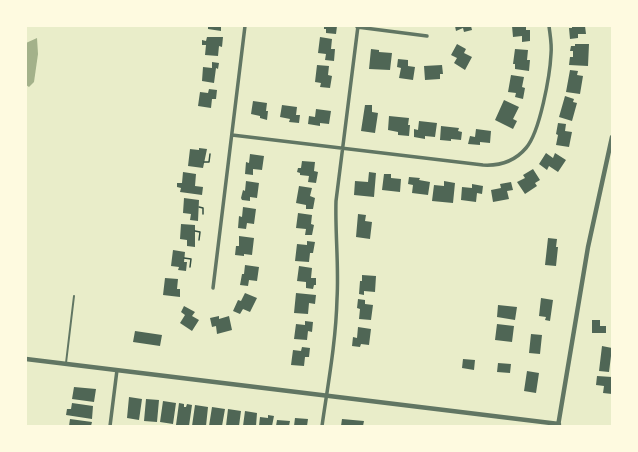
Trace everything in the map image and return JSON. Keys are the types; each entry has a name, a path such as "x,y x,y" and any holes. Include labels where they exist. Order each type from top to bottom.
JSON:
{"street":[{"path":"213,288 245,26"},
{"path":"232,135 489,166 501,164 513,159 527,147 536,128 550,66 551,46 549,26"},
{"path":"322,426 337,311 338,277 336,214 358,27 427,36"},
{"path":"26,359 558,425 588,247 612,137"},
{"path":"110,426 117,370"}],"lane":[{"path":"66,363 74,296"}],"path":[{"path":"204,162 209,162 210,154"},
{"path":"199,207 203,208 203,214"},
{"path":"195,231 200,232 199,240"},
{"path":"184,258 191,259 190,267"}],"shaded area":[{"path":"37,38 38,54 34,82 29,87 26,85 26,43"}],"building":[{"path":"208,26 221,26 221,31 208,29"},
{"path":"324,26 337,26 336,34 326,33"},
{"path":"455,26 471,26 472,30 464,32 463,28 456,31"},
{"path":"512,26 526,26 526,30 530,30 530,41 522,42 522,36 513,37"},
{"path":"572,26 585,26 586,34 578,34 578,38 570,39 569,28 572,28"},
{"path":"207,37 223,37 222,47 219,46 218,56 205,55 206,45 202,45 202,40 206,41"},
{"path":"320,37 332,39 331,49 335,49 334,61 325,60 326,54 318,53"},
{"path":"457,44 466,49 464,53 472,57 465,70 454,63 457,58 451,55"},
{"path":"575,44 589,44 588,66 569,65 570,57 573,57 573,51 570,51 571,46 575,46"},
{"path":"371,49 379,50 379,52 392,53 390,70 369,69"},
{"path":"515,49 528,50 527,60 530,60 529,71 515,69 515,64 513,64"},
{"path":"398,59 408,60 408,66 415,67 413,80 399,78 401,68 397,67"},
{"path":"212,62 219,63 218,69 216,68 214,83 202,81 203,67 212,68"},
{"path":"317,65 329,66 328,75 332,76 330,88 320,87 321,83 315,82"},
{"path":"442,65 443,74 440,74 440,79 425,80 424,66"},
{"path":"570,70 578,71 577,75 583,76 580,94 566,92"},
{"path":"511,75 524,77 522,87 525,88 523,99 515,97 516,93 508,92"},
{"path":"209,89 217,90 216,99 212,99 211,108 198,106 200,92 208,93"},
{"path":"565,96 574,99 573,102 577,103 572,121 559,117"},
{"path":"504,100 519,107 513,119 517,121 513,129 495,120"},
{"path":"253,101 267,103 267,120 260,118 260,116 251,114"},
{"path":"282,105 297,107 296,115 300,115 299,123 289,122 290,119 280,117"},
{"path":"365,105 372,105 372,112 378,113 375,133 361,131"},
{"path":"316,109 331,111 329,124 320,123 320,126 308,124 309,116 315,117"},
{"path":"389,116 409,118 409,136 398,135 398,132 388,130"},
{"path":"419,121 437,123 435,137 425,136 425,139 414,137 414,129 418,130"},
{"path":"558,123 566,124 565,131 572,132 569,147 556,145"},
{"path":"441,126 459,128 458,131 462,132 461,140 440,140"},
{"path":"476,129 491,131 490,143 480,142 480,145 468,144 470,136 475,137"},
{"path":"199,148 207,149 203,168 188,166 190,149 199,150"},
{"path":"546,153 553,158 555,153 566,160 558,172 549,166 547,170 539,164"},
{"path":"250,154 264,156 262,170 253,169 253,175 245,174 246,162 249,163"},
{"path":"302,161 315,162 314,171 318,172 316,183 308,182 309,176 300,175 300,173 297,172 298,168 301,168"},
{"path":"533,169 540,180 535,183 537,186 525,194 517,182 525,178 523,175"},
{"path":"183,172 196,174 195,186 203,187 202,195 180,192 181,188 177,187 177,183 182,183"},
{"path":"369,172 376,173 374,197 354,195 355,181 368,182"},
{"path":"384,174 391,174 391,178 401,179 400,192 382,190"},
{"path":"409,177 420,178 419,180 430,182 428,195 412,193 413,185 408,184"},
{"path":"246,181 259,183 257,198 250,197 250,201 242,200 241,198 243,190 245,191"},
{"path":"444,181 455,183 453,203 432,201 434,185 444,186"},
{"path":"511,182 513,190 507,191 509,199 493,202 491,190 501,188 500,184"},
{"path":"472,184 483,186 482,194 477,193 476,202 461,200 462,187 472,188"},
{"path":"299,186 312,188 310,196 315,198 313,209 306,209 306,205 296,203"},
{"path":"184,198 199,200 198,221 190,220 191,214 183,213"},
{"path":"243,207 256,209 254,224 247,223 246,229 238,228 239,216 242,217"},
{"path":"298,213 312,215 311,224 314,225 312,235 305,235 306,229 296,228"},
{"path":"358,214 366,215 365,221 372,222 370,239 356,237"},
{"path":"181,224 195,225 195,247 187,246 187,240 180,239"},
{"path":"239,236 254,238 252,255 235,255 236,246 239,246"},
{"path":"548,238 557,239 556,247 558,247 556,266 545,265"},
{"path":"307,241 315,242 313,253 310,253 309,262 295,261 297,244 307,245"},
{"path":"173,250 185,252 184,262 187,262 186,271 178,270 179,267 171,266"},
{"path":"245,265 259,267 257,281 249,280 248,286 240,285 242,274 244,274"},
{"path":"299,266 312,268 311,278 316,278 316,285 314,285 313,289 306,288 306,282 297,281"},
{"path":"362,275 376,276 375,292 364,291 364,295 359,294"},
{"path":"165,278 178,279 177,289 180,289 180,297 163,295"},
{"path":"245,293 257,298 250,312 243,309 240,314 233,311 238,300 241,301"},
{"path":"296,293 316,295 315,304 309,303 308,314 294,313"},
{"path":"541,298 553,300 550,321 545,320 546,317 539,316"},
{"path":"358,299 365,300 365,304 373,305 371,320 359,319 360,309 357,308"},
{"path":"498,305 517,307 515,320 497,317"},
{"path":"184,306 195,312 192,316 199,320 192,331 180,323 185,315 181,312"},
{"path":"219,316 219,319 229,316 232,330 217,334 216,326 212,327 210,318"},
{"path":"592,320 600,320 600,326 606,326 606,333 592,333"},
{"path":"305,321 313,322 312,332 308,331 307,340 294,339 296,324 305,325"},
{"path":"497,324 514,326 512,342 495,340"},
{"path":"358,327 371,329 369,345 361,344 360,347 352,346 353,337 357,338"},
{"path":"135,331 162,335 160,346 133,342"},
{"path":"531,334 542,335 540,354 529,353"},
{"path":"602,346 612,348 609,372 599,371"},
{"path":"302,347 310,348 309,357 305,357 304,366 291,365 293,350 301,351"},
{"path":"463,359 475,360 474,370 462,368"},
{"path":"498,363 511,364 510,373 497,372"},
{"path":"527,371 539,373 536,393 524,391"},
{"path":"597,376 612,377 612,394 603,393 604,386 596,385"},
{"path":"74,387 96,389 94,402 72,399"},
{"path":"129,397 142,399 139,420 127,418"},
{"path":"146,399 159,400 157,422 144,421"},
{"path":"163,401 176,403 173,424 160,422"},
{"path":"72,403 93,406 92,419 66,415 67,409 71,409"},
{"path":"179,403 184,404 184,407 186,407 187,404 192,405 189,426 176,425"},
{"path":"195,405 208,407 206,426 192,426"},
{"path":"212,407 225,409 222,426 209,426"},
{"path":"228,409 241,411 239,426 226,426"},
{"path":"245,411 257,413 256,426 243,426"},
{"path":"268,415 274,416 272,426 259,426 260,417 268,418"},
{"path":"295,418 308,419 307,426 294,426"},
{"path":"70,419 92,422 91,426 69,426"},
{"path":"342,419 364,421 363,426 341,426"},
{"path":"277,420 290,421 289,426 276,426"}]}
